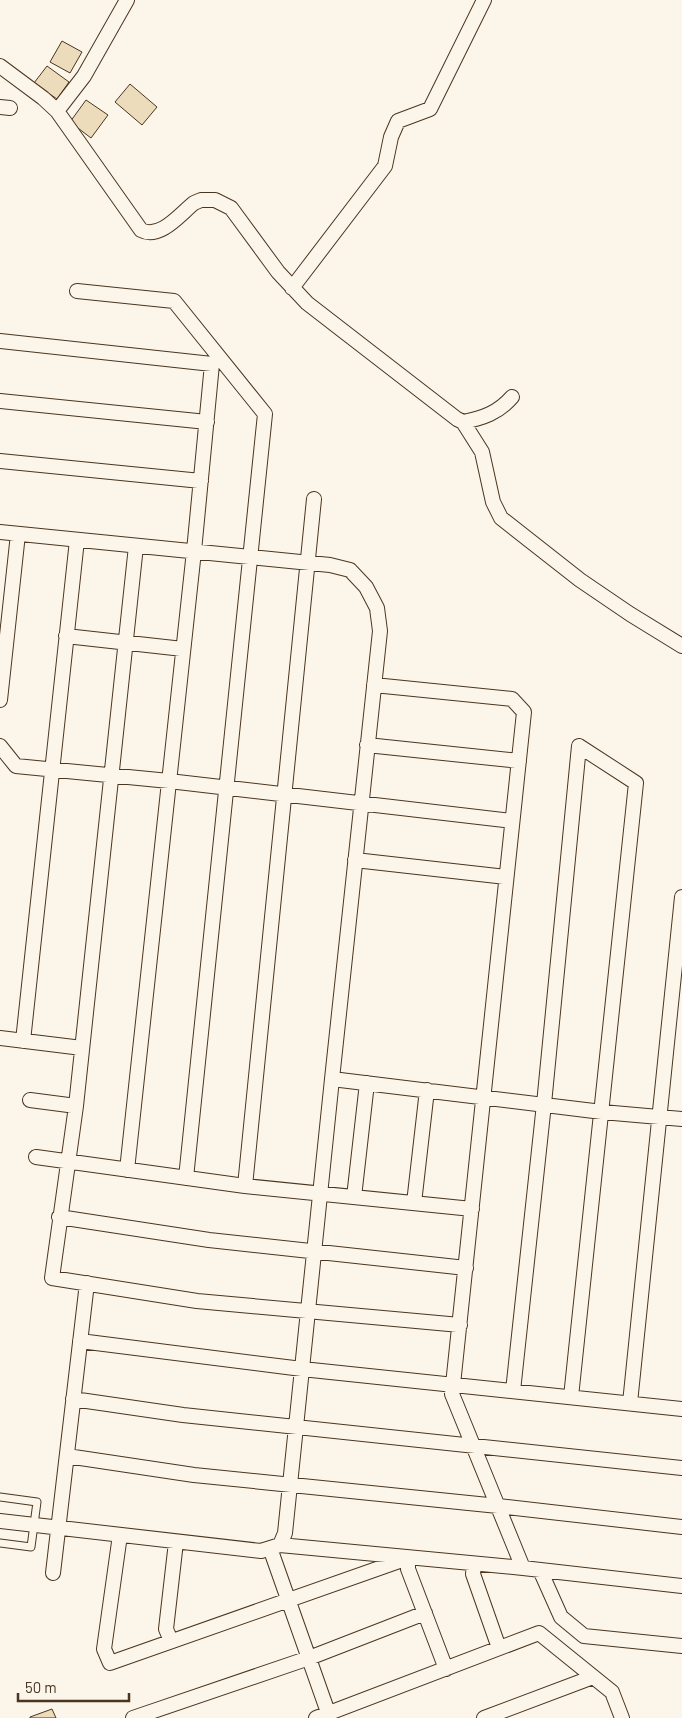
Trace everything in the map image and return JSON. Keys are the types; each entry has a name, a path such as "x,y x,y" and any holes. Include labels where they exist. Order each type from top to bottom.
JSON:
{"street":[{"path":"57,111 84,76 127,0"},
{"path":"292,288 385,166 391,137 398,121 430,109 484,0"},
{"path":"0,66 43,98 57,111 141,230 149,233 159,232 194,203 201,200 215,200 224,203 238,215 278,272 322,316 364,346 456,419 463,422 479,419 496,412 512,397"},
{"path":"77,291 174,300 265,414 186,1178"},
{"path":"0,341 212,364 169,780"},
{"path":"0,401 207,422"},
{"path":"463,422 482,452 493,502 501,518 580,580 682,646"},
{"path":"0,461 201,481"},
{"path":"245,1186 314,499"},
{"path":"0,532 330,565 350,570 366,587 377,608 380,631 285,1533 275,1547 288,1600 309,1658 325,1717 538,1633 612,1692 622,1718"},
{"path":"0,700 18,534"},
{"path":"23,1041 77,540"},
{"path":"136,546 76,1106 52,1278 197,1301 460,1325"},
{"path":"127,1170 194,551"},
{"path":"66,636 183,649"},
{"path":"374,685 512,699 524,712 452,1394 523,1568"},
{"path":"368,745 518,761"},
{"path":"0,746 16,766 169,780 512,821"},
{"path":"513,1391 544,1104 579,746 636,783 571,1397"},
{"path":"355,860 506,877"},
{"path":"630,1403 682,897"},
{"path":"0,1038 82,1048"},
{"path":"332,1079 602,1112 682,1119"},
{"path":"354,1197 367,1083"},
{"path":"414,1203 426,1090"},
{"path":"30,1100 76,1106"},
{"path":"36,1157 245,1186 472,1209"},
{"path":"60,1217 209,1240 466,1268"},
{"path":"54,1573 86,1283"},
{"path":"80,1341 302,1369 682,1409"},
{"path":"73,1399 183,1415 473,1444 682,1468"},
{"path":"67,1456 194,1475 682,1527"},
{"path":"0,1521 260,1551 275,1547 408,1558 523,1568 682,1586"},
{"path":"120,1535 104,1649 110,1663 408,1558"},
{"path":"171,1641 166,1629 176,1542"},
{"path":"408,1558 408,1569 446,1668"},
{"path":"474,1564 473,1574 500,1648"},
{"path":"540,1570 561,1617 584,1636 682,1646"},
{"path":"133,1718 309,1658 425,1613"},
{"path":"484,1718 593,1677"}],"lane":[{"path":"0,1497 37,1502 31,1547 0,1544"}],"building":[{"path":"62,41 82,52 70,73 50,62"},
{"path":"47,66 69,82 57,99 34,83"},
{"path":"130,84 157,107 142,125 115,102"},
{"path":"86,100 108,115 91,138 70,122"},
{"path":"52,1709 56,1718 30,1718 30,1717"}]}
